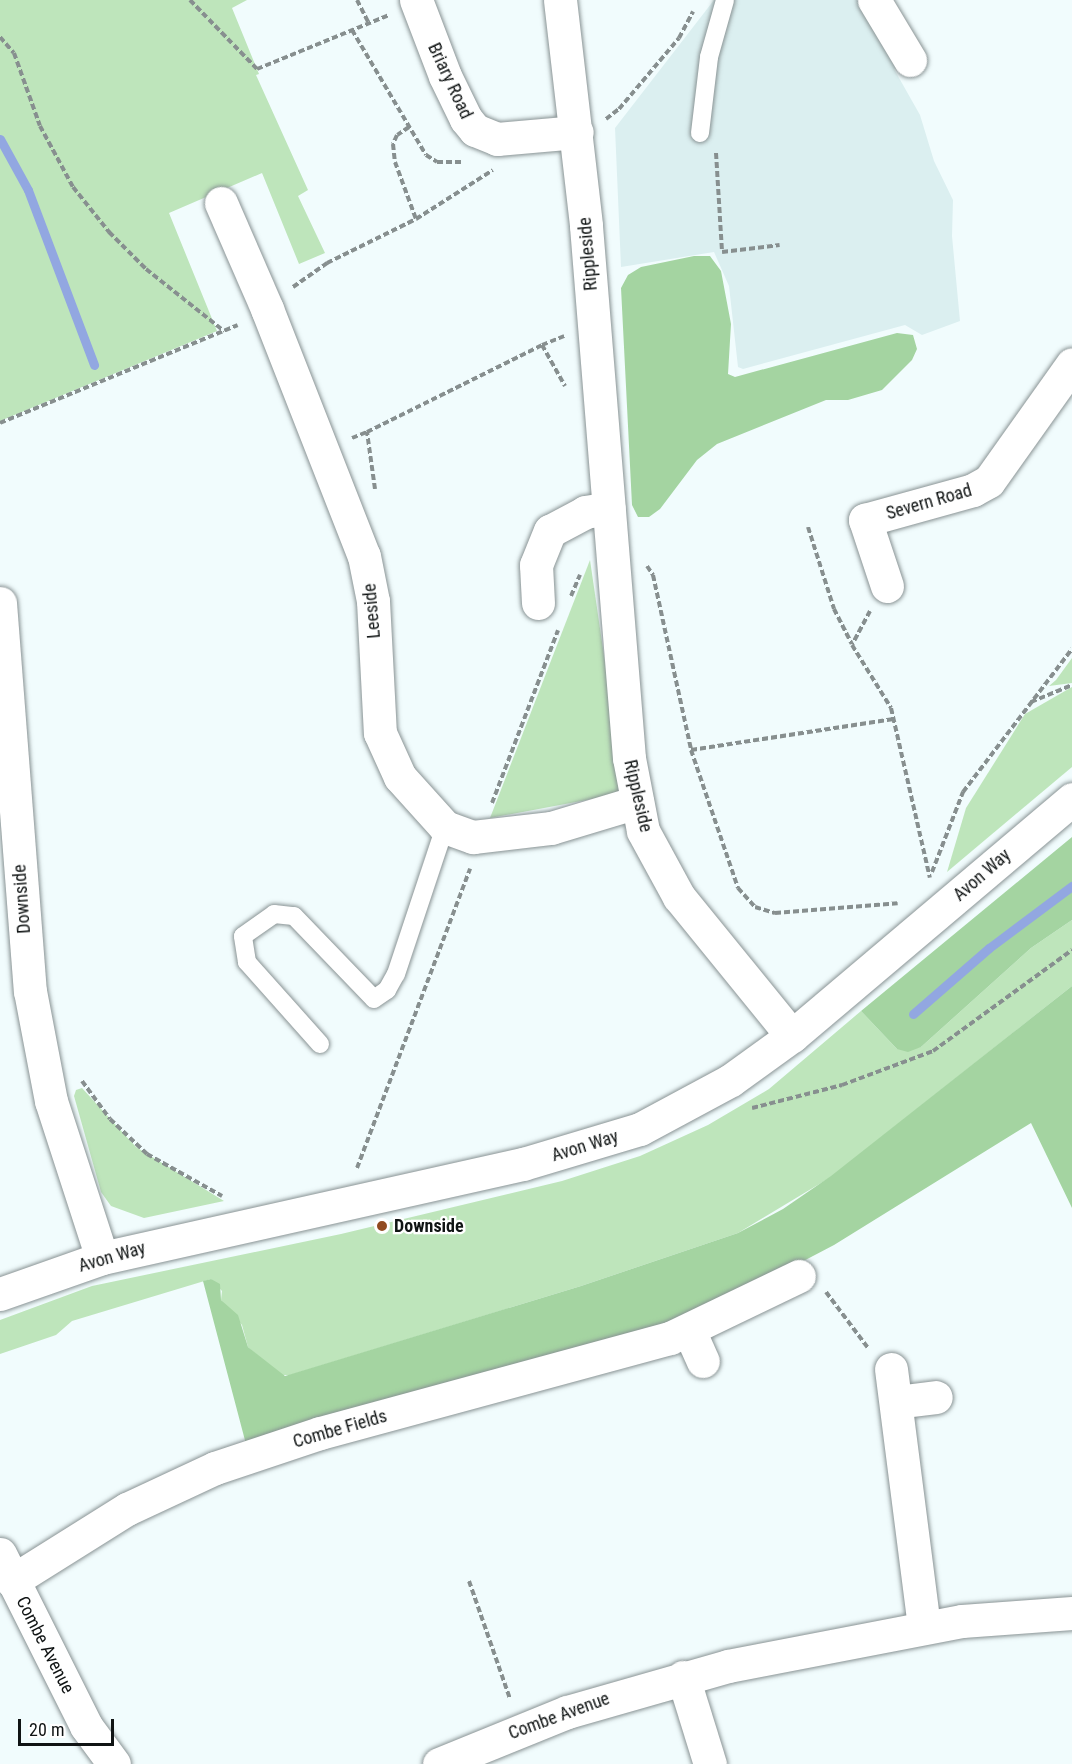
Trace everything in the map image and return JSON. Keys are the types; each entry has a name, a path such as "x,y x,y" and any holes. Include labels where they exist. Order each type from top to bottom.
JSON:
{"street":[{"name":"Rippleside","path":"560,0 577,132 579,331 609,508 629,758 643,831 680,897 792,1036"},
{"path":"874,0 909,60"},
{"name":"Briary Road","path":"417,2 446,76 466,119 475,130 497,139 577,132"},
{"name":"Leeside","path":"221,204 267,309 364,556 372,592 383,743 403,782 445,827"},
{"name":"Severn Road","path":"887,586 865,520 973,489 988,481 1072,364"},
{"path":"550,612 536,565 550,531 585,512 609,508"},
{"name":"Downside","path":"0,603 30,991 51,1101 102,1258"},
{"name":"Avon Way","path":"0,1293 102,1258 555,1156 640,1129 699,1099 792,1036 1072,799"},
{"path":"445,827 484,837 560,826 637,802"},
{"name":"Combe Fields","path":"6,1568 215,1468 320,1433 617,1353 689,1330 811,1282"},
{"path":"689,1330 703,1361"},
{"path":"881,1360 896,1402 924,1628"},
{"path":"896,1402 936,1397"},
{"name":"Combe Avenue","path":"6,1568 86,1726 114,1764"},
{"name":"Combe Avenue","path":"438,1764 520,1729 683,1677 924,1628 990,1618 1072,1613"},
{"path":"683,1677 710,1764"}],"lane":[{"path":"701,124 709,57 725,0"},
{"path":"320,1044 247,962 243,936 274,914 294,916 369,997 375,998 389,987 396,974 445,827"}],"path":[{"path":"190,0 255,69 369,24 417,2"},
{"path":"357,0 369,24"},
{"path":"577,132 619,110 679,38 695,8"},
{"path":"352,30 429,159 472,162"},
{"path":"0,38 14,53 40,126 73,187 109,232 146,269 224,331"},
{"path":"701,124 715,122 722,252 780,245"},
{"path":"409,127 397,135 393,144 395,162 416,219"},
{"path":"308,276 416,219 489,175 495,166"},
{"path":"0,423 249,320"},
{"path":"377,497 367,432 542,345 579,331"},
{"path":"565,346 579,331"},
{"path":"542,345 566,388 565,367"},
{"path":"808,527 834,609 894,720 932,886"},
{"path":"570,600 583,567"},
{"path":"653,575 691,750 725,859 738,888 755,907 775,913 811,913 904,902"},
{"path":"357,1171 465,879 484,837 501,772 550,612"},
{"path":"852,645 866,615"},
{"path":"930,875 963,792 1072,649"},
{"path":"1030,703 1072,685"},
{"path":"691,750 894,720"},
{"path":"699,1099 730,1113 842,1085 933,1051 1072,950"},
{"path":"79,1077 110,1119 147,1154 224,1197"},
{"path":"811,1282 881,1360"},
{"path":"469,1581 520,1729"}],"shaded area":[{"path":"714,0 864,0 901,65 894,69 920,115 934,161 953,200 952,236 960,321 922,335 905,325 743,369 738,367 729,286 714,252 621,267 615,128"}],"green space":[{"path":"0,0 247,0 232,8 259,74 256,75 308,190 298,196 325,253 299,264 262,173 169,213 217,331 0,421"},
{"path":"694,256 710,256 721,271 731,324 728,374 735,377 897,333 913,335 917,349 912,360 882,390 848,400 826,400 717,444 697,460 660,509 649,517 638,517 632,505 621,288 628,275 641,267"},
{"path":"590,560 624,793 490,818"},
{"path":"1072,658 1072,683 1049,686 1056,680"},
{"path":"1072,687 1072,767 947,872 966,808 1025,714"},
{"path":"1072,837 1072,920 1031,948 921,1047 908,1052 897,1049 861,1011"},
{"path":"1072,920 1072,986 831,1177 738,1233 581,1286 290,1375 280,1375 248,1347 242,1325 221,1300 222,1291 211,1279 72,1321 56,1335 0,1354 0,1320 92,1286 341,1234 562,1181 640,1156 708,1125 769,1089 861,1011 897,1049 921,1047 1031,948"},
{"path":"1072,986 1072,1208 1031,1123 834,1245 687,1322 247,1448 203,1281 211,1279 220,1284 221,1300 238,1315 248,1347 285,1376 581,1286 738,1233 783,1209 831,1176"},
{"path":"82,1088 136,1147 224,1201 144,1218 111,1206 101,1192 74,1096 76,1090"}],"waterway":[{"path":"0,139 28,190 94,365"},
{"path":"913,1014 989,948 1072,886"}],"place":[{"name":"Downside","path":"382,1226"}]}
